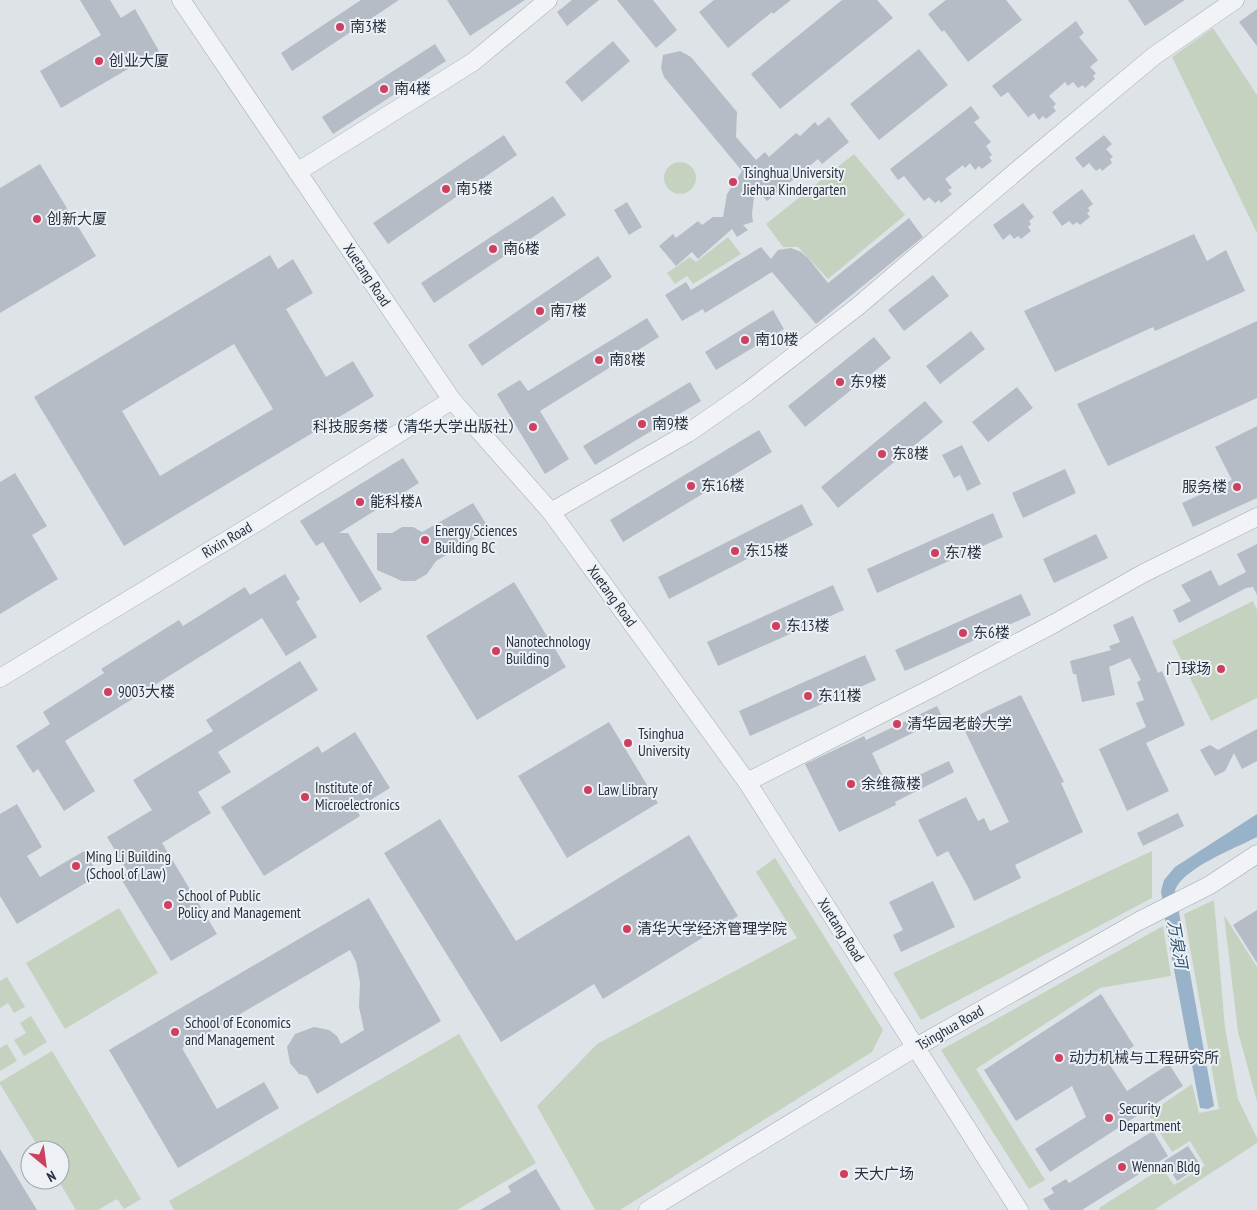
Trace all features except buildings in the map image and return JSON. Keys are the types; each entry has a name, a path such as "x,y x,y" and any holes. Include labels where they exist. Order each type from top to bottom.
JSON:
{"street":[{"name":"Xuetang Road","path":"180,0 452,400 551,512 747,782 1019,1210"},
{"path":"297,172 473,62 548,0"},
{"path":"551,512 688,433 747,392 857,307 1033,156 1154,56 1235,0"},
{"name":"Rixin Road","path":"0,678 262,519 452,400"},
{"path":"747,782 932,688 1055,623 1144,573 1257,517"},
{"name":"Tsinghua Road","path":"648,1210 916,1047 1156,913 1200,891 1257,854"}],"green space":[{"path":"1213,28 1257,95 1257,233 1172,57"},
{"path":"854,154 905,215 828,279 798,247 783,247 766,224"},
{"path":"680,162 691,167 696,178 691,189 680,194 669,189 664,178 669,167"},
{"path":"728,237 741,254 693,284 687,276 675,284 667,273 690,257 696,262"},
{"name":"门球场","path":"1253,601 1257,610 1257,698 1211,721 1172,641"},
{"path":"1152,851 1152,898 921,1020 893,973"},
{"path":"775,858 883,1030 872,1052 620,1210 595,1210 537,1106 597,1044 797,938 756,872"},
{"path":"1214,900 1225,1028 1238,1099 1257,1138 1257,1143 1154,1210 1100,1210 1099,1208 1162,1168 1174,1185 1205,1166 1190,1141 1172,1152 1148,1114 1192,1084 1199,1113 1219,1109 1184,914"},
{"path":"119,908 158,973 65,1029 26,963"},
{"path":"1224,915 1257,967 1257,1101 1238,1032"},
{"path":"1163,926 1171,976 1100,988 976,1069 1045,1180 1029,1189 941,1050"},
{"path":"7,977 25,1007 14,1013 8,1003 0,1008 0,981"},
{"path":"31,1016 47,1042 24,1056 14,1040 26,1033 20,1023"},
{"path":"459,1034 536,1163 457,1210 174,1210 169,1201"},
{"path":"7,1044 17,1061 0,1071 0,1048"},
{"path":"52,1051 141,1199 124,1209 117,1199 98,1210 76,1210 64,1190 70,1190 70,1140 34,1140 0,1082"}],"water":[{"name":"万泉河","path":"1257,814 1257,837 1199,866 1180,882 1175,890 1214,1106 1208,1109 1200,1108 1161,891 1164,880 1175,867"}],"place":[{"name":"南3楼","path":"340,27"},
{"name":"创业大厦","path":"99,61"},
{"name":"南4楼","path":"384,89"},
{"name":"Tsinghua University Jiehua Kindergarten","path":"733,182"},
{"name":"南5楼","path":"446,189"},
{"name":"创新大厦","path":"37,219"},
{"name":"南6楼","path":"493,249"},
{"name":"南7楼","path":"540,311"},
{"name":"南10楼","path":"745,340"},
{"name":"南8楼","path":"599,360"},
{"name":"东9楼","path":"840,382"},
{"name":"南9楼","path":"642,424"},
{"name":"科技服务楼（清华大学出版社）","path":"533,427"},
{"name":"东8楼","path":"882,454"},
{"name":"东16楼","path":"691,486"},
{"name":"服务楼","path":"1237,487"},
{"name":"能科楼A","path":"360,502"},
{"name":"Energy Sciences Building BC","path":"425,540"},
{"name":"东15楼","path":"735,551"},
{"name":"东7楼","path":"935,553"},
{"name":"东13楼","path":"776,626"},
{"name":"东6楼","path":"963,633"},
{"name":"Nanotechnology Building","path":"496,651"},
{"name":"门球场","path":"1221,669"},
{"name":"9003大楼","path":"108,692"},
{"name":"东11楼","path":"808,696"},
{"name":"清华园老龄大学","path":"897,724"},
{"name":"Tsinghua University","path":"628,743"},
{"name":"余维薇楼","path":"851,784"},
{"name":"Law Library","path":"588,790"},
{"name":"Institute of Microelectronics","path":"305,797"},
{"name":"Ming Li Building (School of Law)","path":"76,866"},
{"name":"School of Public Policy and Management","path":"168,905"},
{"name":"清华大学经济管理学院","path":"627,929"},
{"name":"School of Economics and Management","path":"175,1032"},
{"name":"动力机械与工程研究所","path":"1059,1058"},
{"name":"Security Department","path":"1109,1118"},
{"name":"Wennan Bldg","path":"1122,1167"},
{"name":"天大广场","path":"844,1174"}]}
